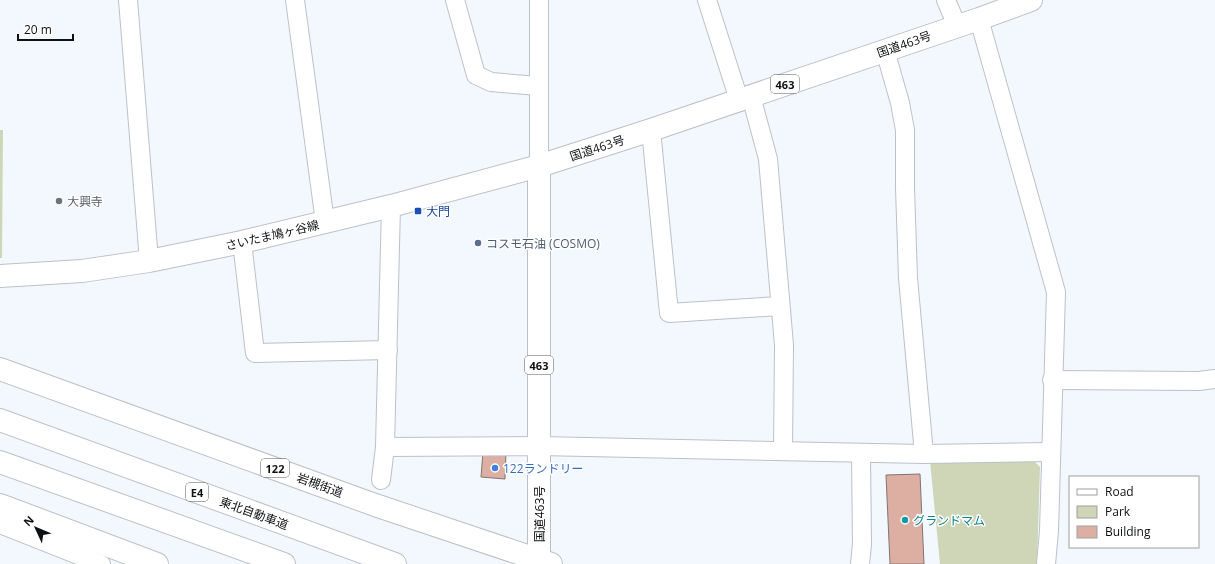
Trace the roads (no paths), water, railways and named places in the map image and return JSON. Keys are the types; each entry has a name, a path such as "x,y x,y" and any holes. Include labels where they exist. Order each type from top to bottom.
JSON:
{"main road":[{"name":"国道463号","path":"543,563 539,446 539,166 651,130 1031,0"},
{"name":"さいたま鳩ヶ谷線","path":"0,276 82,271 149,261 242,242 391,206 539,166"},
{"name":"岩槻街道","path":"0,369 543,563"},
{"name":"東北自動車道","path":"0,420 395,564"},
{"path":"0,462 284,564"},
{"path":"0,505 157,564"}],"street":[{"path":"128,0 149,261"},
{"path":"295,0 325,222"},
{"path":"455,0 476,75 492,82 538,86"},
{"path":"539,0 539,166"},
{"path":"708,0 768,159 784,345 783,451"},
{"path":"946,0 957,26"},
{"path":"978,19 1056,292 1052,380 1049,531 1046,564"},
{"path":"885,50 900,103 905,130 908,278 924,454"},
{"path":"651,130 669,313 780,306"},
{"path":"380,480 385,447 391,206"},
{"path":"242,242 255,353 388,350"},
{"path":"1052,380 1199,381 1215,379"},
{"path":"385,447 539,446 924,454 1051,452"},
{"path":"860,564 862,544 862,453"},
{"path":"0,524 101,564"}],"place":[{"name":"大興寺","path":"59,201"},
{"name":"大門","path":"418,211"},
{"name":"コスモ石油 (COSMO)","path":"478,243"},
{"name":"122ランドリー","path":"495,468"},
{"name":"グランドマム","path":"905,520"}]}
